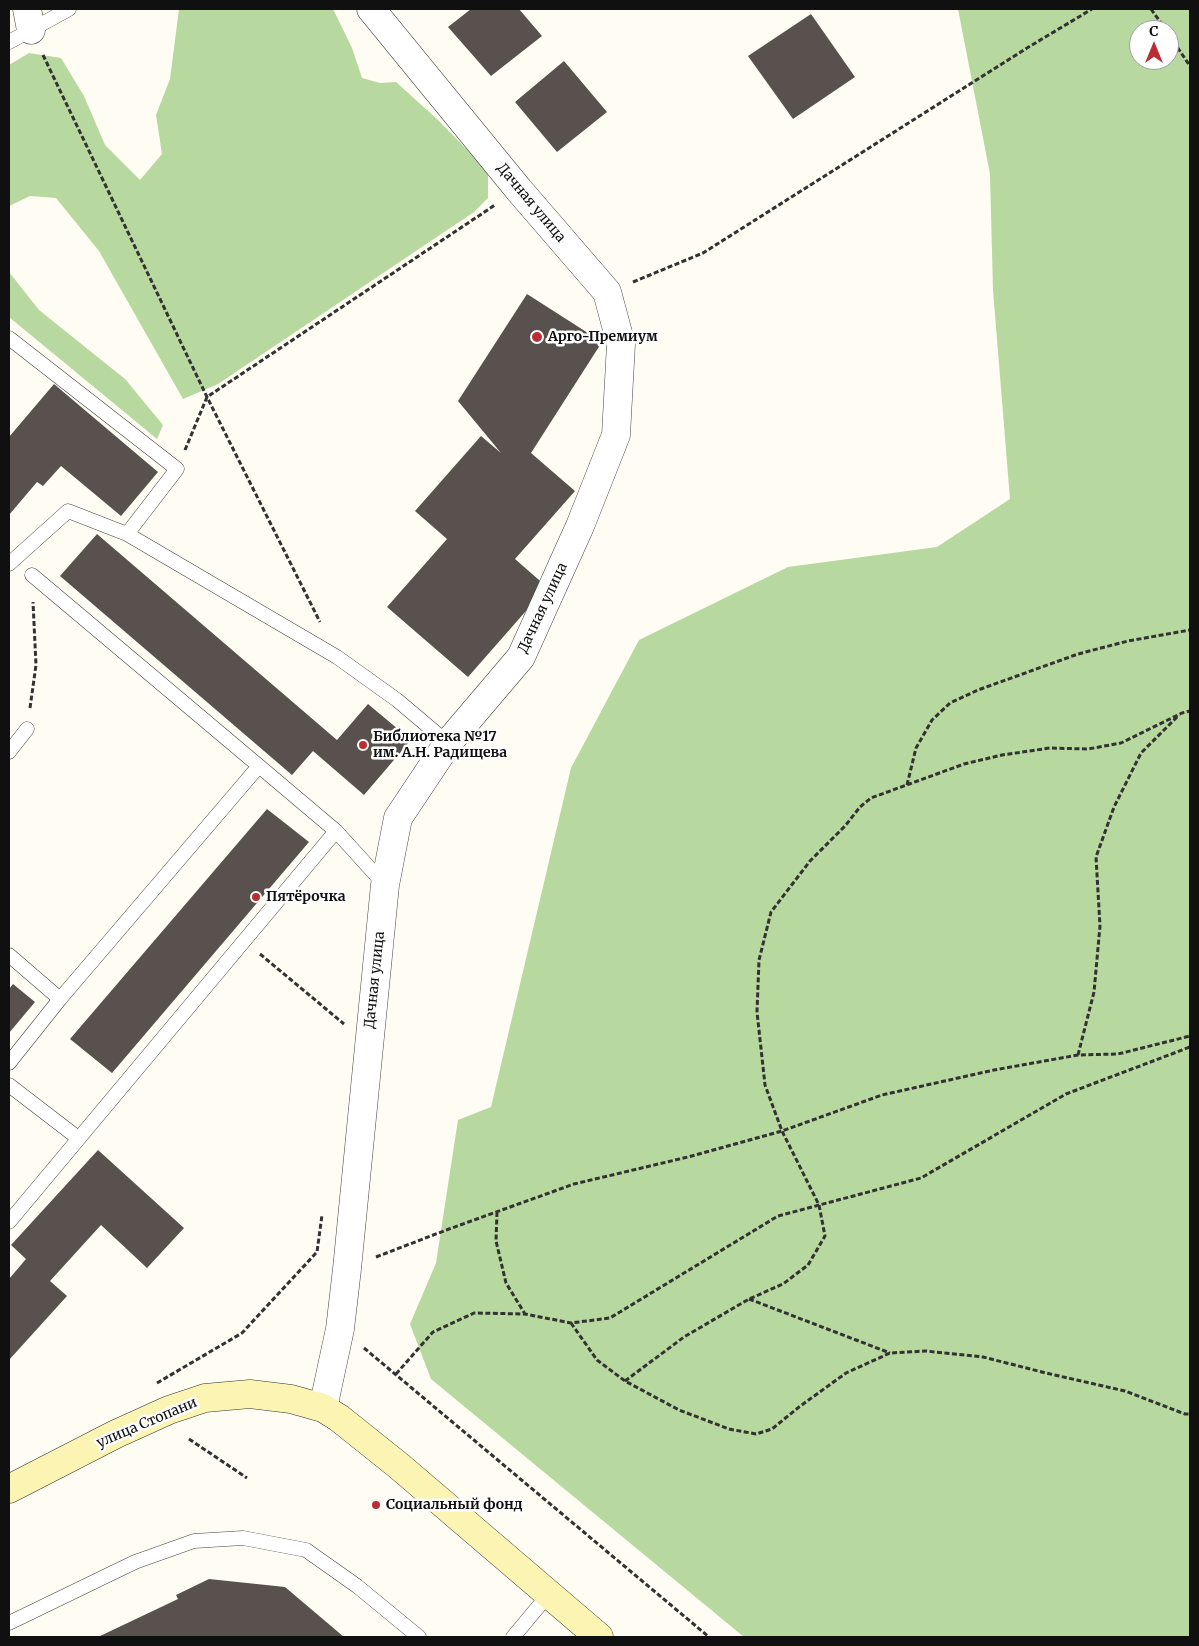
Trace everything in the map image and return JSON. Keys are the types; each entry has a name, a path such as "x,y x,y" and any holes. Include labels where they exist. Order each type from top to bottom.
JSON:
{"main road":[{"name":"улица Стопани","path":"9,1489 116,1434 169,1410 205,1398 250,1394 291,1399 323,1408 339,1418 399,1466 599,1637"}],"street":[{"name":"Дачная улица","path":"323,1408 340,1329 385,885 398,818 448,743 521,657 580,526 616,434 620,344 607,292 519,190 371,9"}],"lane":[{"path":"22,27 69,9"},
{"path":"9,338 177,469 127,534"},
{"path":"9,564 68,511 127,534 338,657 397,700 448,743"},
{"path":"32,575 336,831 385,885"},
{"path":"9,752 27,729"},
{"path":"9,1063 60,999 258,766"},
{"path":"9,1222 336,831"},
{"path":"9,955 60,999"},
{"path":"9,1086 78,1138"},
{"path":"9,1623 135,1562 194,1541 243,1538 306,1550 358,1586 419,1637"},
{"path":"513,1637 549,1594"}],"path":[{"path":"607,292 704,253 1027,48 1092,9"},
{"path":"1151,9 1159,20"},
{"path":"22,27 338,657"},
{"path":"1179,50 1190,66"},
{"path":"177,469 207,396 519,190"},
{"path":"27,729 36,666 32,575"},
{"path":"906,785 916,748 932,720 950,702 1078,654 1128,641 1190,630"},
{"path":"625,1381 684,1337 749,1299 783,1284 808,1265 825,1236 820,1205 782,1131 765,1085 757,1012 759,960 771,912 810,861 845,826 860,807 871,798 964,764 1002,755 1050,748 1088,749 1121,743 1182,713 1190,711"},
{"path":"1078,1055 1094,992 1100,926 1096,857 1114,807 1142,753 1182,713"},
{"path":"244,941 346,1026"},
{"path":"347,1269 449,1229 574,1184 688,1157 782,1131 882,1095 994,1070 1078,1055 1118,1054 1190,1036"},
{"path":"396,1374 433,1332 474,1314 525,1314 571,1323 610,1318 778,1216 921,1178 1066,1094 1190,1047"},
{"path":"497,1212 496,1241 506,1283 525,1314"},
{"path":"154,1385 242,1333 317,1252 322,1213"},
{"path":"749,1299 890,1353"},
{"path":"571,1323 596,1360 625,1381 679,1410 729,1429 756,1434 772,1429 799,1406 846,1373 890,1353 926,1351 983,1357 1125,1391 1184,1414 1190,1414"},
{"path":"340,1329 709,1637"},
{"path":"189,1439 247,1478"}],"green space":[{"path":"179,9 333,9 352,48 362,78 380,83 396,82 437,119 488,171 488,198 474,212 218,384 183,399 99,251 56,198 30,196 9,206 9,65 29,53 61,58 84,96 105,145 140,180 162,154 156,115 170,79"},
{"path":"958,9 1190,9 1190,1637 744,1637 431,1379 410,1324 436,1263 458,1120 491,1107 571,768 639,640 788,567 937,547 1010,499 993,290 990,174"},
{"path":"9,272 39,310 125,379 163,425 157,439 9,317"}],"building":[{"path":"471,9 519,9 542,36 491,76 448,27"},
{"path":"811,14 855,77 793,119 748,56"},
{"path":"564,61 607,112 557,152 515,102"},
{"path":"527,294 602,342 531,453 575,491 515,559 547,587 468,677 387,607 447,539 415,511 481,436 501,453 458,401"},
{"path":"54,384 158,472 121,516 61,466 43,486 37,482 9,515 9,437"},
{"path":"97,534 337,740 368,704 411,740 364,795 313,751 292,775 60,576"},
{"path":"267,809 309,842 112,1073 70,1039"},
{"path":"13,984 35,1002 9,1033 9,989"},
{"path":"98,1150 184,1228 147,1268 101,1225 50,1281 67,1296 9,1360 9,1279 26,1259 11,1245"},
{"path":"209,1579 285,1587 344,1637 98,1637 178,1599 176,1595"}],"place":[{"name":"Арго-Премиум","path":"537,337"},
{"name":"Библиотека №17 им. А.Н. Радищева","path":"363,745"},
{"name":"Пятёрочка","path":"256,897"},
{"name":"Социальный фонд","path":"376,1505"}]}
